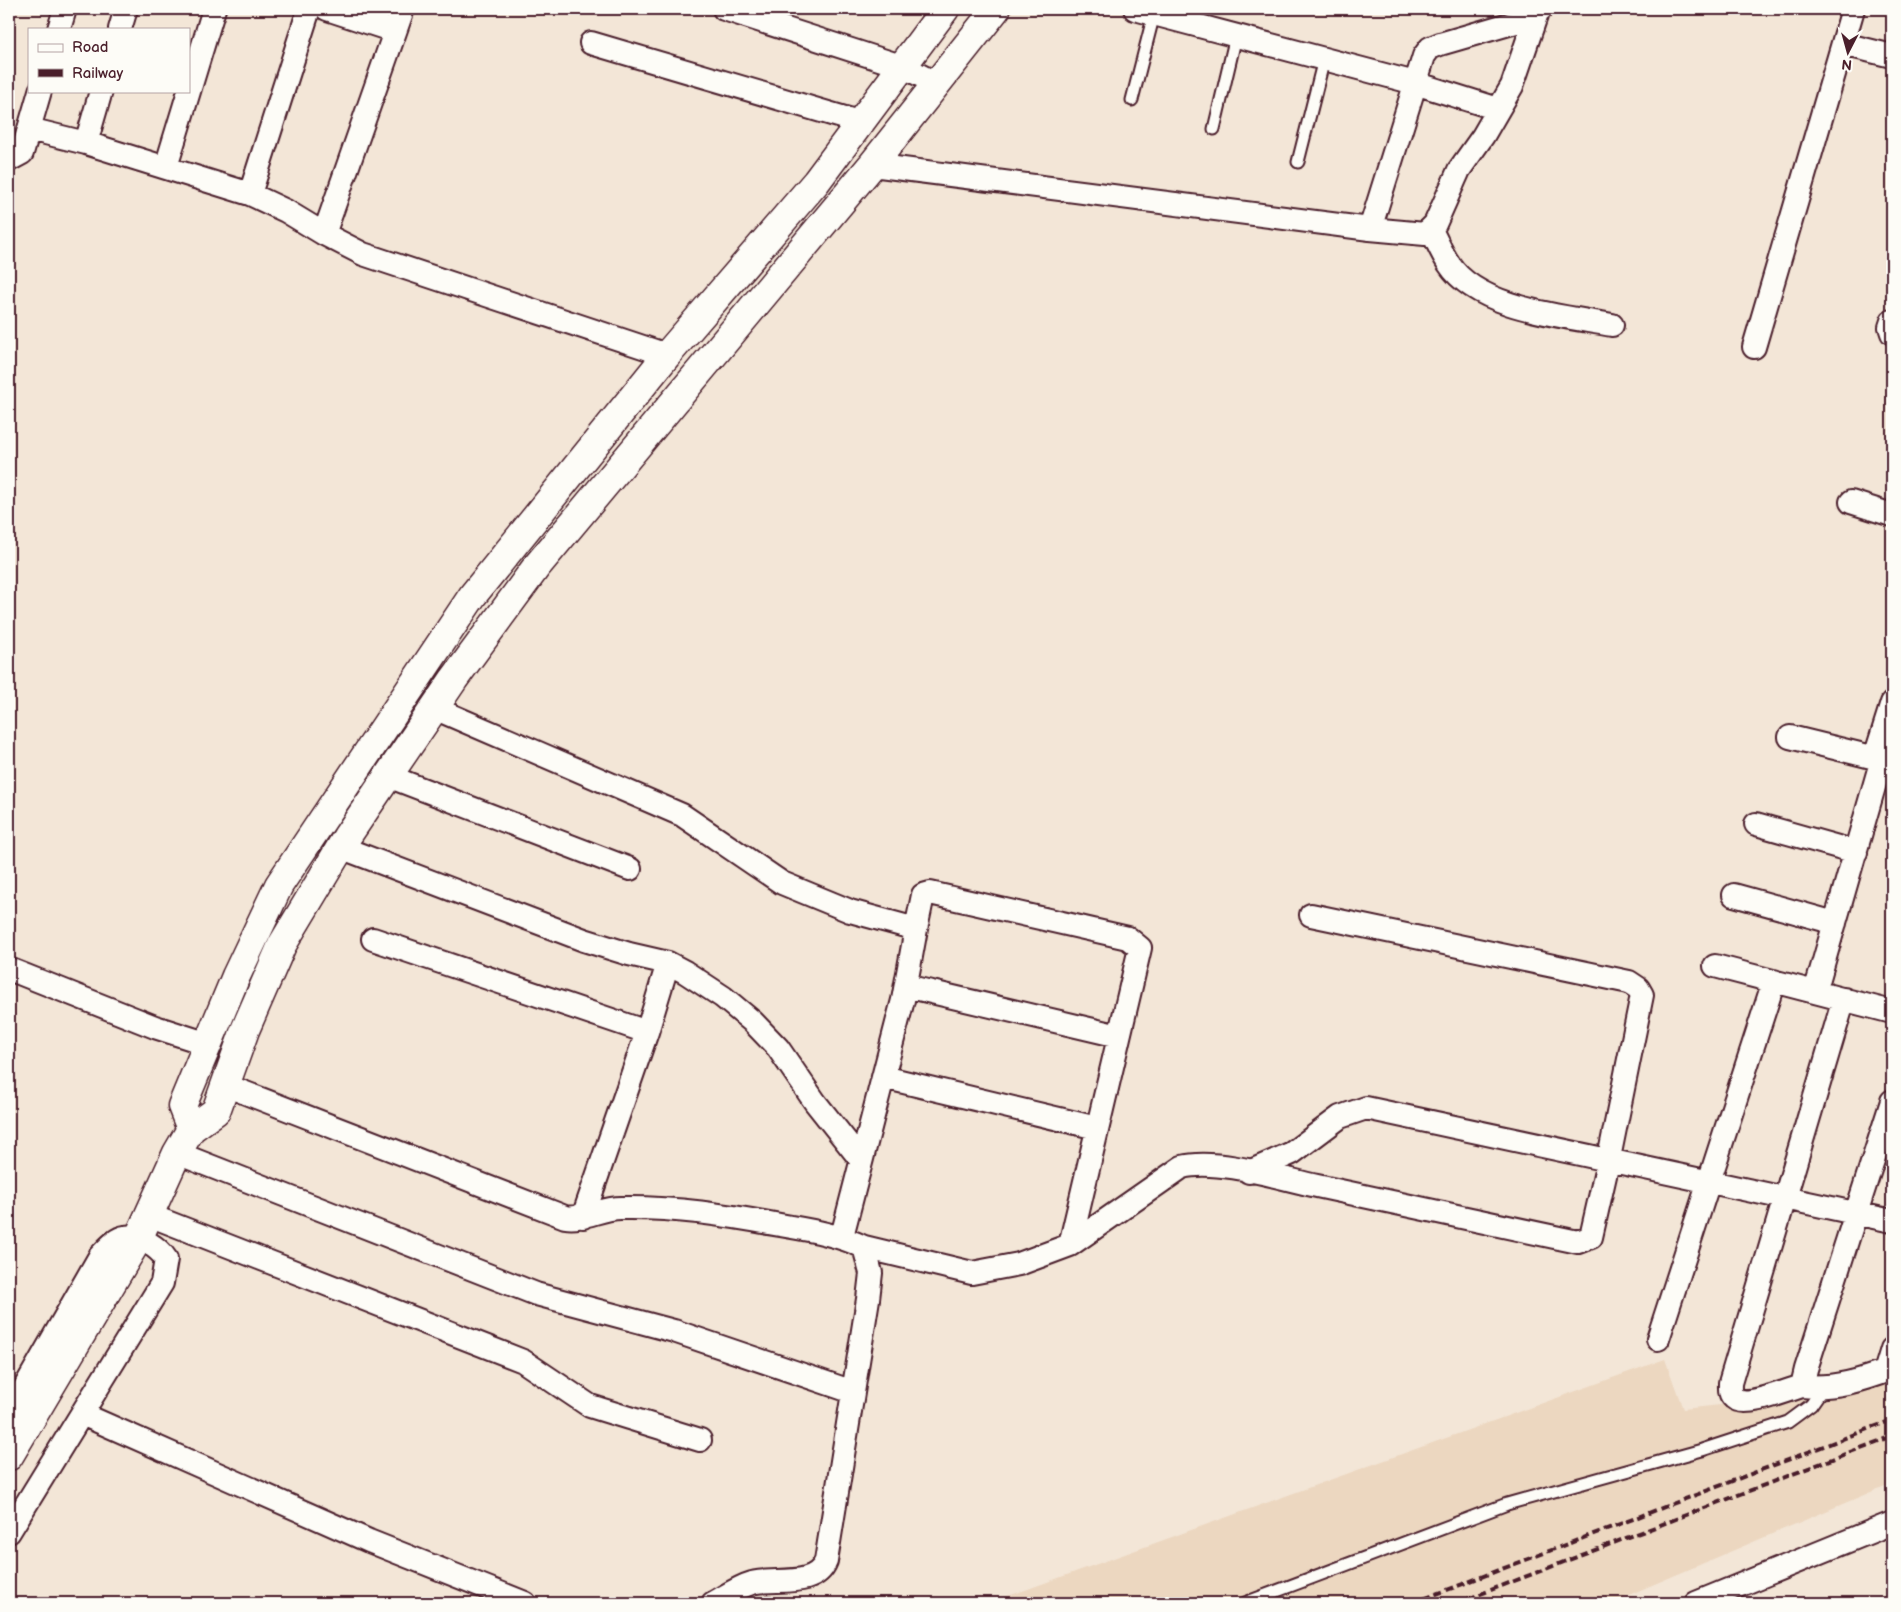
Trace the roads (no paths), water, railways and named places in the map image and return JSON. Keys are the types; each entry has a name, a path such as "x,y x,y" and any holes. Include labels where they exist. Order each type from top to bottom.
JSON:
{"main road":[{"path":"9,1456 138,1238 177,1153 191,1129 216,1111 245,1030 282,945 340,847 434,708 537,566 872,165 935,83 996,9"},
{"path":"191,1129 182,1106 236,976 279,886 344,785 473,595 667,355 816,182 904,67 941,10"}],"street":[{"path":"59,28 65,9"},
{"path":"120,28 126,9"},
{"path":"190,88 214,9"},
{"path":"250,194 309,9"},
{"path":"327,9 394,31"},
{"path":"324,234 403,9"},
{"path":"724,9 904,67 935,83"},
{"path":"1754,347 1853,9"},
{"path":"1144,11 1415,83 1498,109"},
{"path":"1370,229 1415,83 1424,56 1430,48 1522,20 1539,11"},
{"path":"872,165 1370,229 1425,234 1432,230 1459,170 1512,86 1539,11"},
{"path":"591,44 862,123"},
{"path":"1843,44 1892,56"},
{"path":"9,160 22,153 40,92"},
{"path":"86,143 101,92"},
{"path":"166,168 189,92"},
{"path":"29,129 86,143 250,194 286,211 324,234 363,254 667,355"},
{"path":"1432,230 1449,265 1468,284 1522,308 1612,325"},
{"path":"1892,321 1892,333"},
{"path":"1852,502 1892,515"},
{"path":"1815,992 1883,759 1892,703"},
{"path":"434,708 682,815 782,884 850,911 916,929"},
{"path":"1790,736 1883,759"},
{"path":"388,776 630,869"},
{"path":"1756,824 1856,852"},
{"path":"340,847 584,940 629,954 668,962 723,997 753,1022 778,1048 815,1102 861,1160"},
{"path":"842,1236 906,986 923,895 930,893 1128,938 1140,948 1070,1245"},
{"path":"1734,895 1835,923"},
{"path":"225,1085 565,1218 583,1216 614,1208 663,1207 712,1212 842,1236 864,1247 972,1272 1019,1264 1070,1245 1182,1167 1196,1164 1249,1172 1578,1242 1591,1237 1642,995 1638,988 1628,982 1311,915"},
{"path":"374,939 647,1032"},
{"path":"583,1216 647,1032 668,962"},
{"path":"1715,966 1892,1012"},
{"path":"9,969 129,1017 208,1044"},
{"path":"1658,1339 1774,981"},
{"path":"906,986 1119,1036"},
{"path":"1844,999 1730,1383 1730,1393 1740,1401 1752,1401 1813,1387 1854,1383 1889,1370 1892,1349"},
{"path":"883,1077 1097,1128"},
{"path":"1813,1387 1856,1213 1892,1102"},
{"path":"1249,1172 1292,1153 1340,1117 1366,1108 1609,1158 1892,1221"},
{"path":"177,1153 536,1294 674,1331 853,1392"},
{"path":"9,1415 100,1256 112,1244 125,1236 138,1238 523,1361 590,1406 700,1440"},
{"path":"9,1532 162,1283 166,1259 160,1251 138,1238"},
{"path":"713,1603 752,1583 802,1579 816,1576 822,1570 827,1552 871,1273 864,1247"},
{"path":"82,1414 369,1540 525,1603"},
{"path":"1696,1603 1892,1523"}],"lane":[{"path":"1132,100 1144,11"},
{"path":"1214,129 1236,36"},
{"path":"1298,162 1324,59"},
{"path":"1245,1603 1506,1504 1702,1450 1788,1422 1811,1405 1813,1387"}],"railway":[{"path":"1413,1603 1892,1420"},
{"path":"1457,1603 1892,1436"}]}
